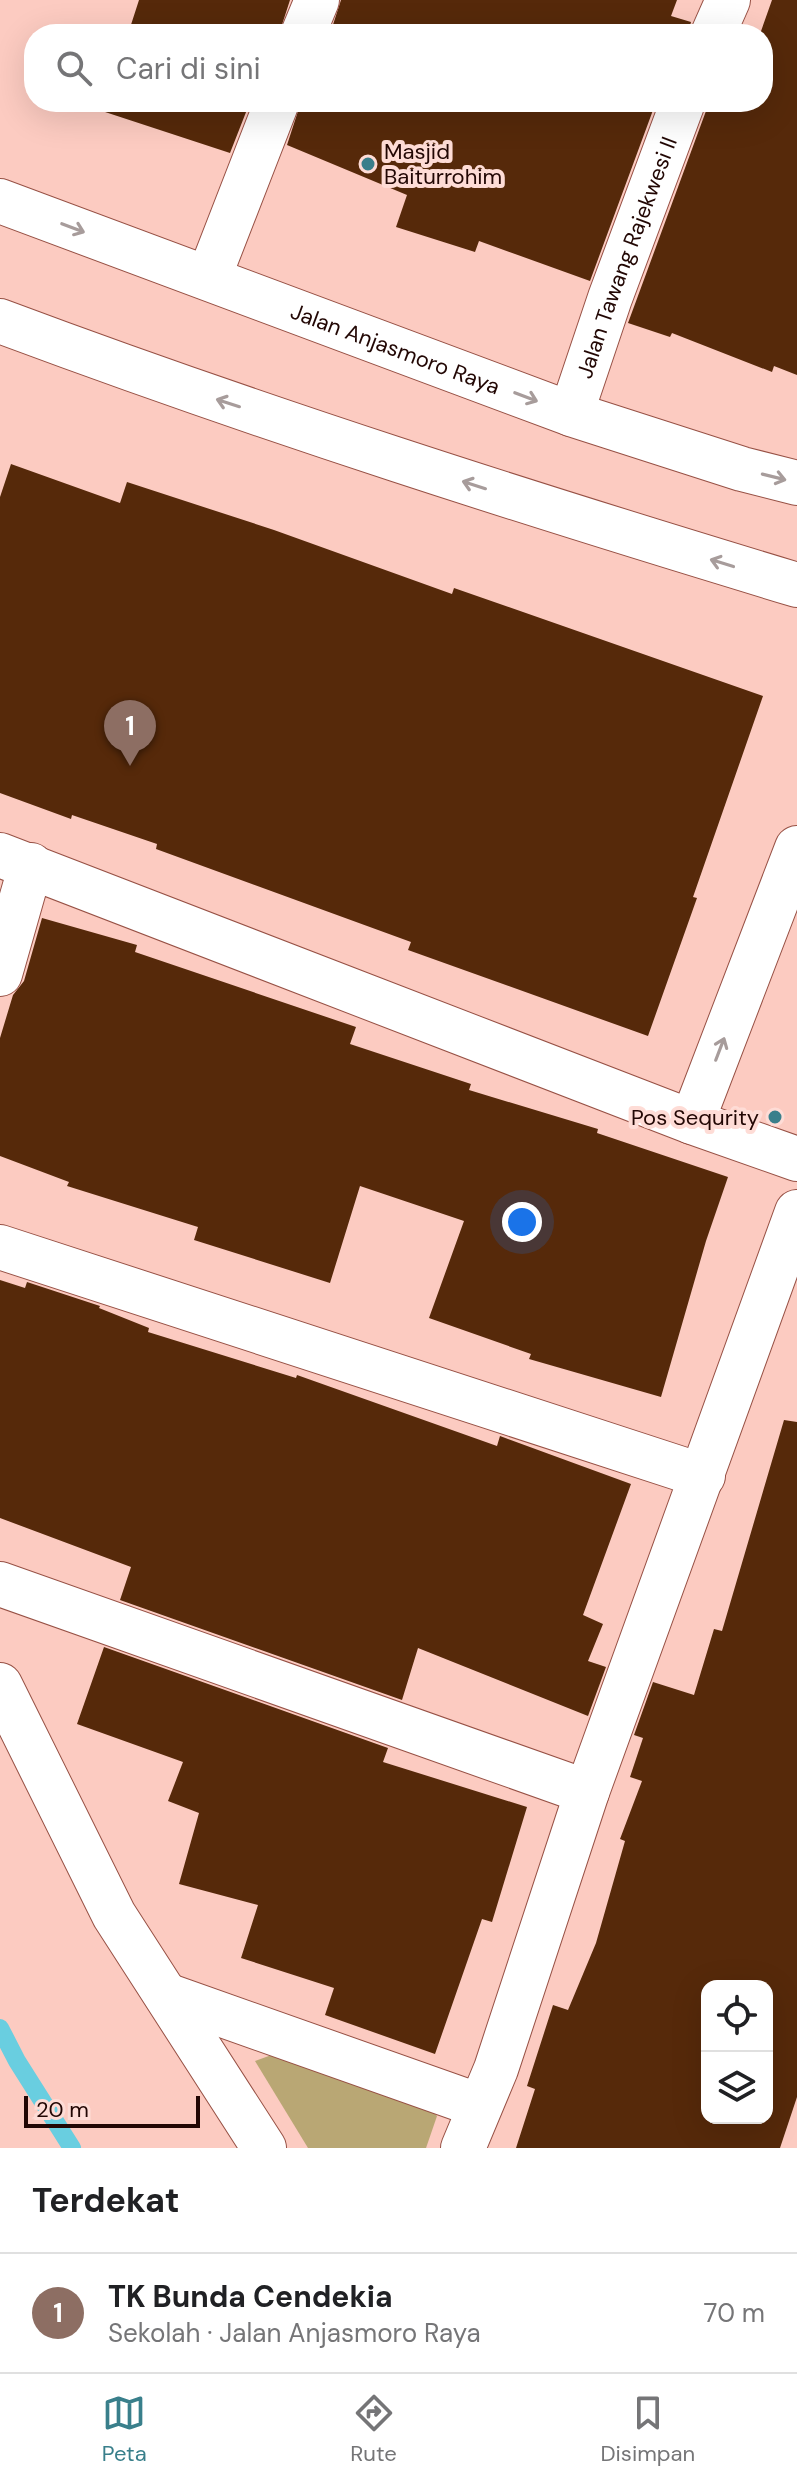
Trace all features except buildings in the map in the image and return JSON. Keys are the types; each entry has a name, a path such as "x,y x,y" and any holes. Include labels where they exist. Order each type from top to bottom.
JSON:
{"street":[{"path":"307,24 317,0"},
{"path":"717,24 728,0"},
{"path":"209,277 273,112"},
{"name":"Jalan Tawang Rajekwesi II","path":"571,414 610,298 679,112"},
{"name":"Jalan Anjasmoro Raya","path":"0,201 571,414 742,469 797,483"},
{"path":"0,321 148,376 517,499 797,585"},
{"path":"692,1122 797,848"},
{"path":"0,974 16,860 692,1122 797,1159"},
{"path":"463,2148 496,2069 587,1792 797,1212"},
{"path":"0,1247 703,1476"},
{"path":"0,1584 587,1792"},
{"path":"0,1685 114,1915 264,2148"},
{"path":"166,1995 480,2106"}],"shaded area":[{"path":"277,2053 419,2096 437,2116 426,2148 308,2148 255,2061"}],"waterway":[{"path":"0,2028 17,2061 72,2148"}],"place":[{"name":"Masjid Baiturrohim","path":"368,164"},
{"name":"TK Bunda Cendekia","path":"130,766"},
{"name":"Pos Sequrity","path":"775,1117"}]}
